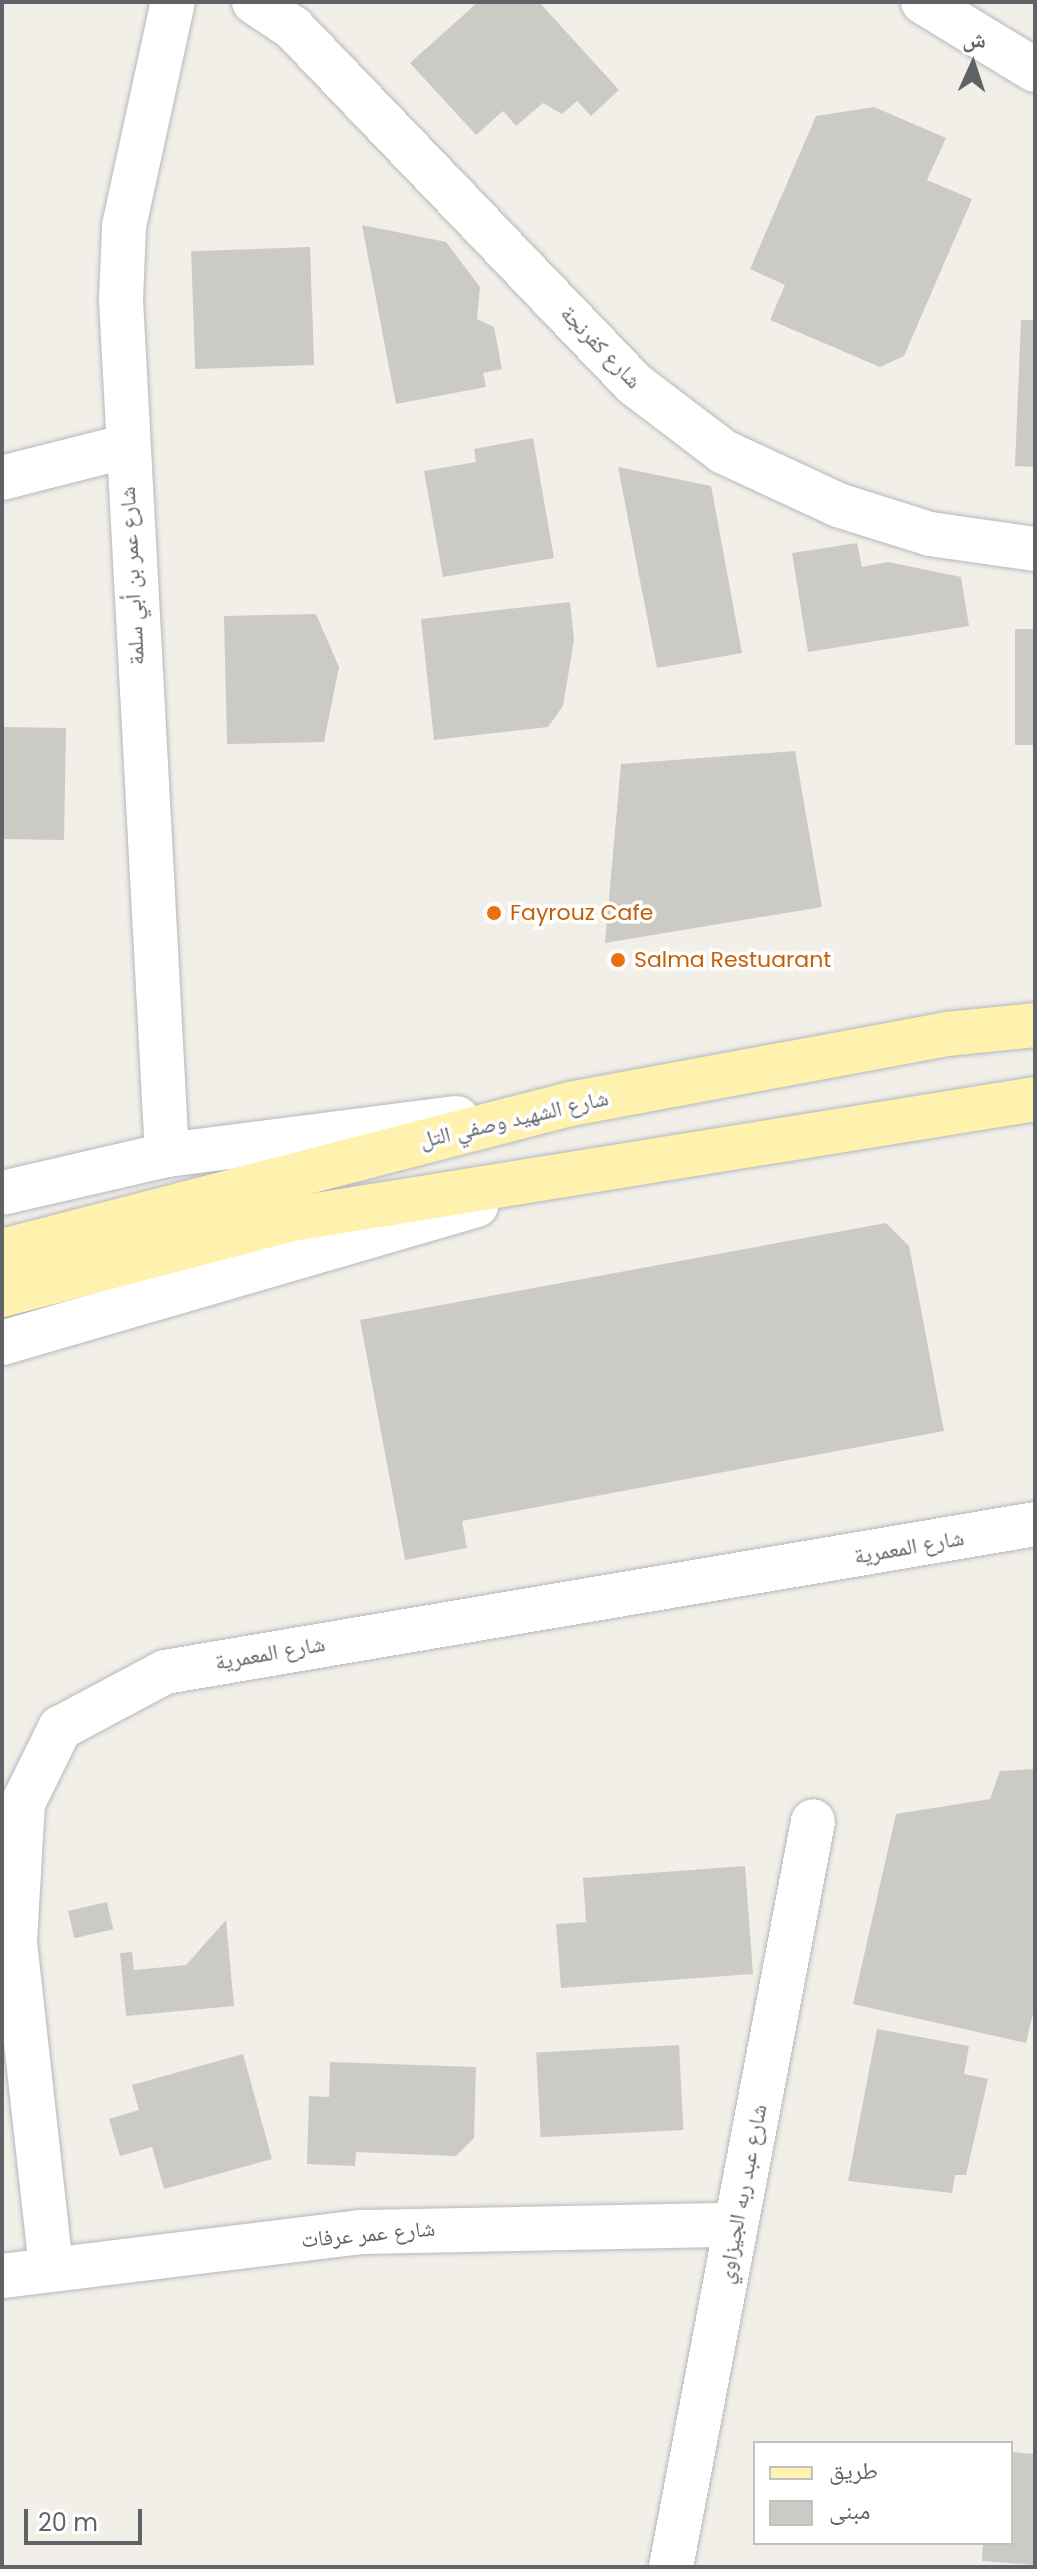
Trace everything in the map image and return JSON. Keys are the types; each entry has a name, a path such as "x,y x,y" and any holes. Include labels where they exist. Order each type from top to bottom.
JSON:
{"main road":[{"name":"شارع الشهيد وصفي التل","path":"2,1251 109,1219 570,1104 931,1037 1035,1025"},
{"path":"2,1295 95,1268 292,1219 1035,1099"}],"street":[{"name":"شارع عمر بن أبي سلمة","path":"167,1155 124,447 124,226 173,2"},
{"name":"شارع كفرنجة","path":"254,2 293,28 633,383 724,452 869,515 930,534 1035,549"},
{"path":"923,2 1035,70"},
{"path":"2,478 124,447"},
{"path":"2,1193 167,1155 570,1104"},
{"path":"2,1343 596,1171"},
{"name":"شارع المعمرية","path":"51,2268 15,1941 23,1803 60,1728 165,1672 1035,1524"},
{"name":"شارع عبد ربه الجيزاوي","path":"671,2567 813,1821"},
{"name":"شارع عمر عرفات","path":"2,2276 360,2232 736,2225"}],"building":[{"path":"478,2 539,2 619,90 591,116 577,101 562,114 543,103 516,126 503,111 476,135 410,63"},
{"path":"874,107 946,138 927,180 972,199 904,356 880,367 770,320 785,285 750,269 816,116"},
{"path":"362,225 446,242 480,287 477,319 494,327 502,369 483,373 486,387 396,404"},
{"path":"310,247 314,365 195,369 191,251"},
{"path":"1021,320 1035,320 1035,467 1015,466"},
{"path":"533,438 554,558 443,577 424,471 476,462 474,449"},
{"path":"618,467 711,486 742,653 657,668"},
{"path":"857,543 862,567 888,562 961,577 969,626 808,652 792,553"},
{"path":"570,602 574,640 563,706 548,727 434,740 421,619"},
{"path":"316,614 339,667 324,742 227,744 224,616"},
{"path":"1015,629 1035,629 1035,745 1015,745"},
{"path":"2,727 66,728 64,840 2,839"},
{"path":"795,751 822,907 605,943 621,764"},
{"path":"886,1223 909,1246 944,1431 462,1521 467,1548 405,1560 360,1320"},
{"path":"1035,1769 1035,2005 1026,2043 853,2004 896,1814 990,1799 1000,1771"},
{"path":"745,1866 753,1974 561,1988 556,1924 586,1922 583,1878"},
{"path":"107,1902 113,1929 74,1938 68,1911"},
{"path":"226,1920 234,2006 126,2016 120,1953 132,1952 134,1970 186,1965"},
{"path":"877,2029 969,2046 964,2074 988,2079 966,2175 955,2175 952,2193 848,2181"},
{"path":"679,2045 683,2130 541,2137 536,2052"},
{"path":"243,2054 272,2159 164,2189 152,2147 120,2156 109,2119 139,2110 132,2085"},
{"path":"330,2062 476,2067 474,2138 456,2156 356,2152 355,2166 307,2164 309,2096 329,2097"},
{"path":"1013,2452 1035,2454 1035,2565 982,2561 983,2545 1013,2545"}],"place":[{"name":"Fayrouz Cafe","path":"494,913"},
{"name":"Salma Restuarant","path":"618,960"}]}
